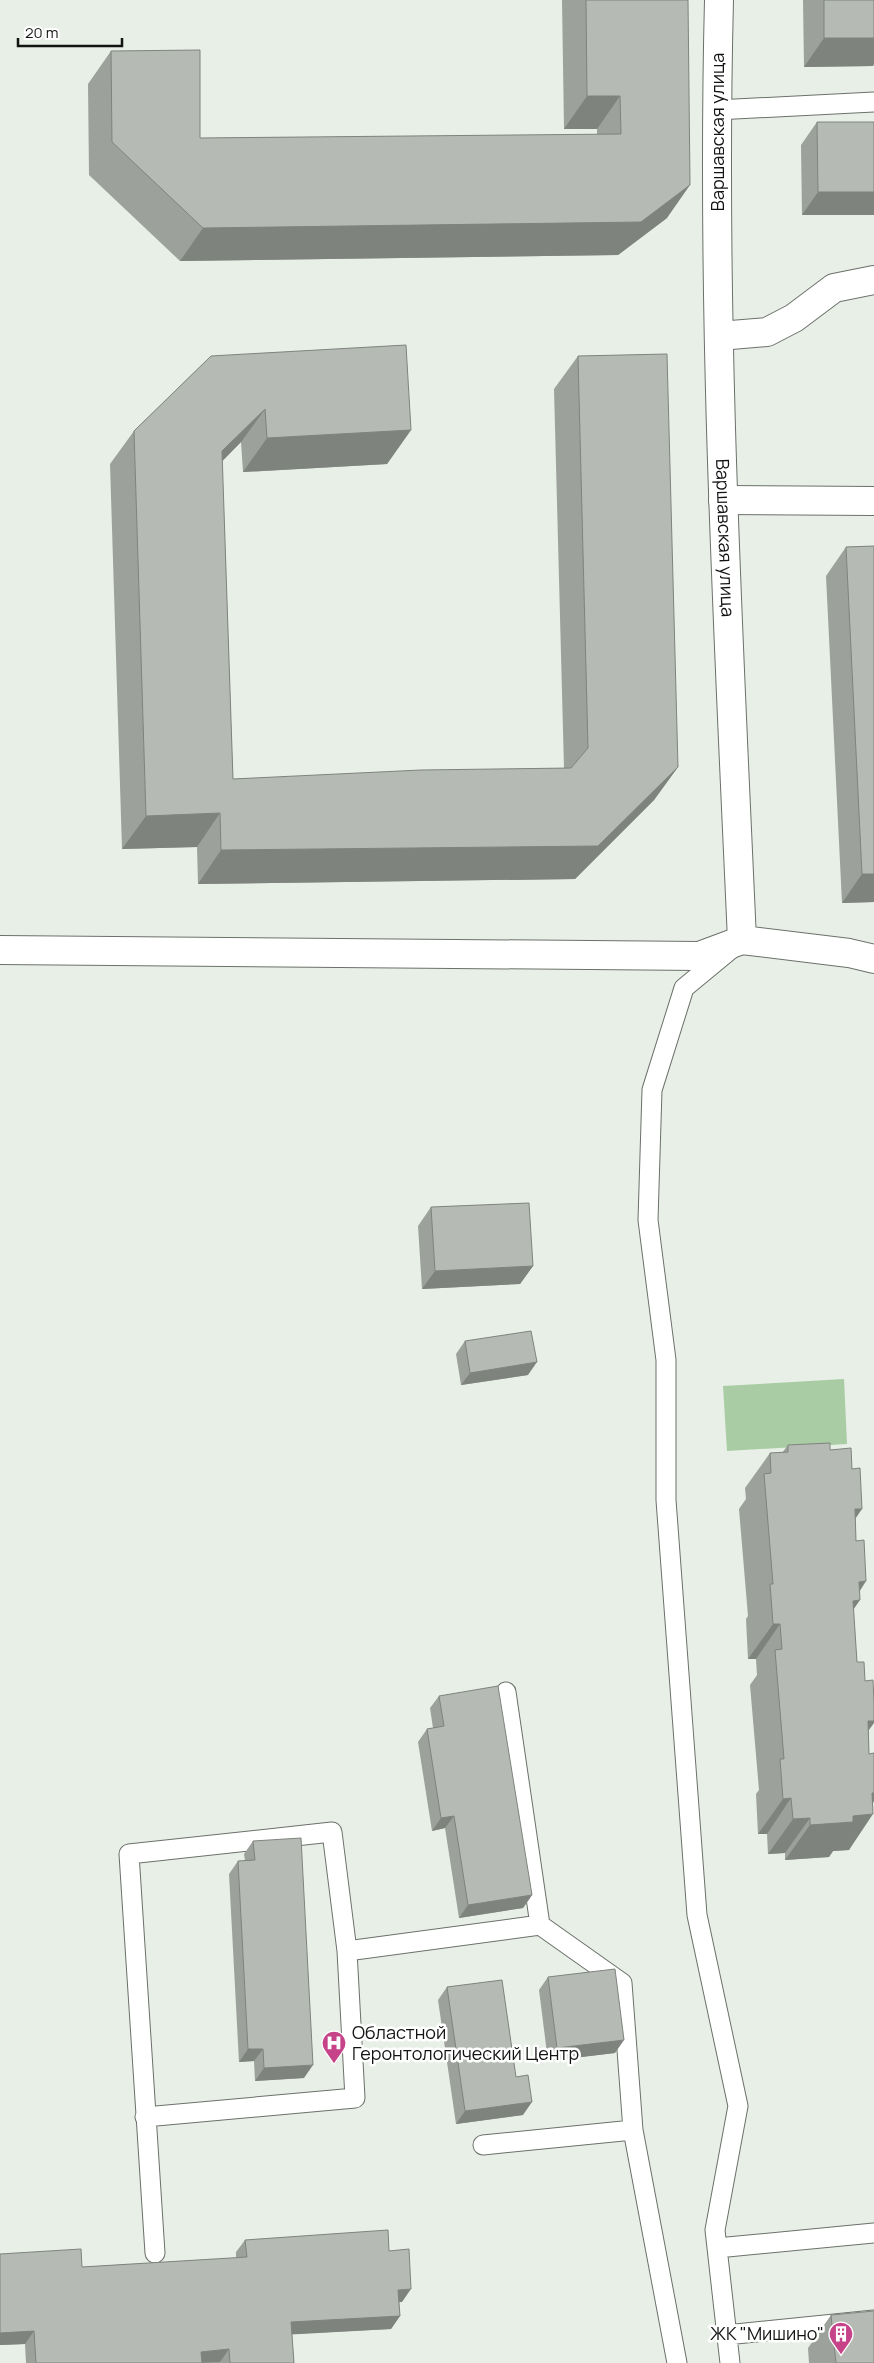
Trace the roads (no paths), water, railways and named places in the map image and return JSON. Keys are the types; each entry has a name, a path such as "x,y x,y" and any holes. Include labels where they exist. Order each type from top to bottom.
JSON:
{"street":[{"name":"Варшавская улица","path":"719,0 716,110 723,500 742,940"},
{"path":"719,336 767,332 794,318 834,288 874,280"},
{"path":"723,500 874,501"},
{"path":"0,950 699,956 742,940 850,953 874,959"}],"lane":[{"path":"716,110 874,102"},
{"path":"730,2363 715,2230 738,2106 697,1915 666,1500 666,1360 648,1220 652,1090 684,988 742,940"},
{"path":"506,1692 540,1925"},
{"path":"145,2117 355,2098 347,1951 332,1832 128,1854 145,2117 155,2253"},
{"path":"347,1951 540,1925 622,1983 633,2130 677,2363"},
{"path":"483,2145 633,2130"},
{"path":"717,2248 874,2233"},
{"path":"726,2335 874,2320"}],"place":[{"name":"Областной Геронтологический Центр","path":"334,2064"},
{"name":"ЖК \"Мишино\"","path":"841,2355"}]}
